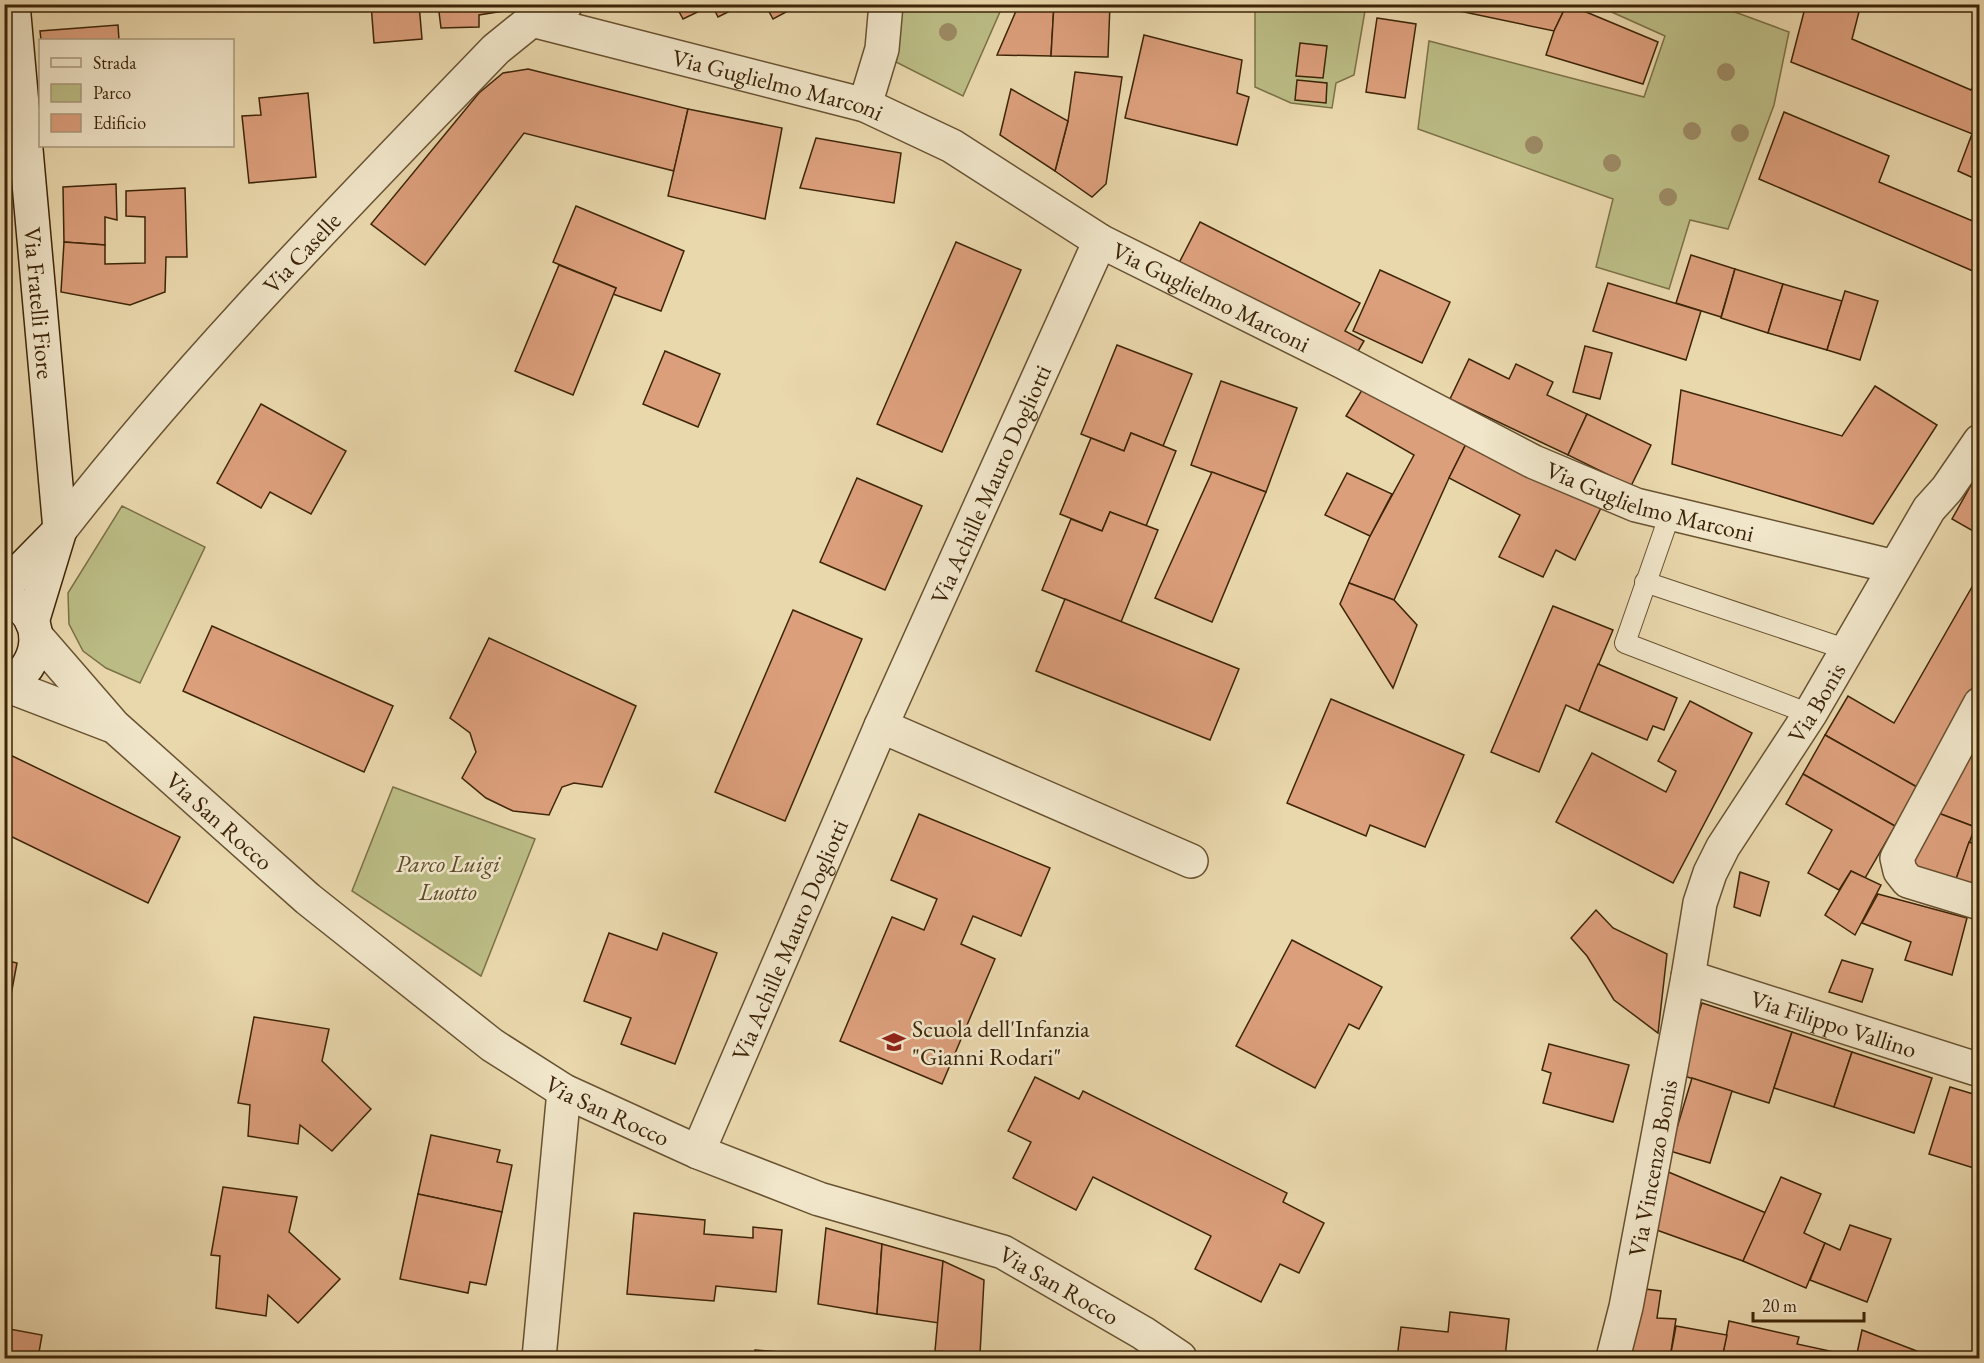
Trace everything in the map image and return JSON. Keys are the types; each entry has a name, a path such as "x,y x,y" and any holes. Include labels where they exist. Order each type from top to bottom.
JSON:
{"street":[{"name":"Via Fratelli Fiore","path":"13,4 60,530"},
{"name":"Via Caselle","path":"4,587 60,530 100,479 223,338 496,49 532,20 566,4"},
{"path":"865,105 882,49 886,4"},
{"name":"Via Guglielmo Marconi","path":"532,20 865,105 952,146 1100,241 1343,362 1534,462 1636,505 1895,567"},
{"name":"Via Achille Mauro Dogliotti","path":"698,1152 881,726 1100,241"},
{"name":"Via Bonis","path":"1688,977 1700,903 1710,873 1724,847 1810,714 1929,509 1976,453"},
{"name":"Via Caselle","path":"5,686 19,678 30,666 35,652 34,629 60,530"},
{"name":"Via San Rocco","path":"4,598 23,609 34,629 114,726 308,899 492,1045 564,1091 698,1152 819,1198 1003,1252 1143,1333 1180,1359"},
{"name":"Via San Rocco","path":"5,686 114,726"},
{"path":"1980,704 1897,858 1900,871 1908,881 1980,903"},
{"path":"881,726 1191,861"},
{"name":"Via Filippo Vallino","path":"1688,977 1980,1070"},
{"name":"Via Vincenzo Bonis","path":"1613,1359 1626,1307 1688,977"},
{"path":"539,1359 564,1091"}],"lane":[{"path":"1670,514 1624,643 1810,714"},
{"path":"1644,582 1848,650"}],"green space":[{"path":"902,5 1003,5 963,96 896,62"},
{"path":"1255,5 1366,5 1354,75 1336,83 1332,108 1291,103 1255,87"},
{"path":"1596,5 1716,5 1789,32 1774,105 1728,229 1690,220 1669,289 1596,267 1613,199 1418,129 1429,41 1644,97 1665,36"},
{"path":"122,506 205,547 140,683 106,668 83,651 69,624 68,593"},
{"name":"Parco Luigi Luotto","path":"393,787 535,839 481,976 352,891"}],"building":[{"path":"371,4 419,4 422,39 374,43"},
{"path":"438,4 507,4 510,10 479,15 479,27 441,28"},
{"path":"675,4 737,4 738,7 718,17 712,5 683,19"},
{"path":"765,4 801,4 773,19"},
{"path":"1019,4 1054,4 1051,56 997,55"},
{"path":"1054,4 1110,4 1108,57 1051,56"},
{"path":"1426,4 1567,4 1554,31"},
{"path":"1567,4 1658,42 1643,84 1546,55"},
{"path":"1806,4 1861,4 1852,39 1971,90 1980,75 1980,137 1791,62"},
{"path":"1377,18 1416,24 1405,98 1366,92"},
{"path":"118,25 119,39 41,39 40,31"},
{"path":"1144,35 1242,60 1237,93 1249,97 1237,145 1125,118"},
{"path":"1300,43 1327,46 1323,78 1296,76"},
{"path":"528,69 688,109 674,171 524,133 425,265 371,224 479,93 503,73"},
{"path":"1075,72 1122,77 1106,184 1092,197 1055,171 1068,121"},
{"path":"1297,80 1327,83 1326,103 1295,100"},
{"path":"1011,89 1068,121 1055,171 1000,135"},
{"path":"308,93 316,177 249,183 242,116 261,115 259,98"},
{"path":"688,109 782,128 765,219 668,196"},
{"path":"1784,112 1889,156 1879,182 1980,224 1980,274 1759,179"},
{"path":"1972,134 1980,137 1980,181 1958,171"},
{"path":"816,138 901,153 894,203 800,188"},
{"path":"116,184 117,220 105,217 105,245 64,242 63,187"},
{"path":"185,188 187,257 166,257 165,292 130,305 61,292 64,242 105,245 105,264 145,263 145,217 126,216 126,191"},
{"path":"576,206 684,251 661,311 613,294 616,288 553,262"},
{"path":"1200,222 1360,303 1345,331 1364,341 1357,353 1179,263"},
{"path":"956,242 1021,270 942,452 877,424"},
{"path":"1691,255 1735,269 1721,317 1676,303"},
{"path":"559,265 616,288 573,395 515,371"},
{"path":"1735,269 1783,284 1768,333 1721,318"},
{"path":"1380,270 1450,302 1422,363 1353,331"},
{"path":"1608,283 1701,311 1686,360 1593,331"},
{"path":"1783,284 1842,301 1827,350 1768,333"},
{"path":"1845,291 1878,301 1860,360 1827,350"},
{"path":"1117,345 1192,374 1163,446 1131,433 1124,451 1081,434"},
{"path":"1585,346 1612,353 1600,399 1573,392"},
{"path":"665,351 720,374 698,427 643,404"},
{"path":"1469,359 1509,379 1516,364 1553,382 1547,395 1587,414 1568,455 1450,399"},
{"path":"1370,377 1471,434 1394,600 1349,583 1370,536 1414,455 1346,416"},
{"path":"1221,381 1297,408 1266,492 1191,465"},
{"path":"1875,386 1937,425 1873,524 1672,464 1681,390 1842,436"},
{"path":"261,404 346,451 311,514 270,492 261,508 217,483"},
{"path":"1587,414 1651,445 1631,486 1568,455"},
{"path":"1131,433 1176,451 1146,526 1110,512 1102,531 1060,514 1091,438 1124,451"},
{"path":"1471,434 1603,504 1575,560 1556,550 1543,577 1499,557 1520,515 1449,478"},
{"path":"1212,472 1266,492 1212,622 1155,598"},
{"path":"1347,473 1392,494 1370,536 1325,515"},
{"path":"857,478 922,506 885,590 820,562"},
{"path":"1975,478 1980,481 1980,535 1952,519"},
{"path":"1110,512 1158,530 1121,622 1042,590 1071,519 1102,531"},
{"path":"1980,573 1980,677 1917,787 1825,735 1848,696 1894,723"},
{"path":"1349,583 1394,600 1417,625 1393,688 1340,604"},
{"path":"1065,599 1239,669 1210,740 1036,671"},
{"path":"1553,606 1613,630 1579,711 1566,705 1539,772 1491,752"},
{"path":"793,610 862,639 785,821 715,792"},
{"path":"212,626 393,706 364,772 183,691"},
{"path":"489,638 636,706 602,787 574,783 562,787 549,815 513,811 486,798 462,778 476,752 470,733 450,718"},
{"path":"1598,664 1677,698 1664,730 1653,726 1647,740 1579,711"},
{"path":"1331,699 1464,755 1425,847 1370,825 1366,836 1287,803"},
{"path":"1690,701 1752,733 1673,883 1556,822 1592,753 1666,792 1676,771 1658,761"},
{"path":"1980,726 1980,818 1975,827 1933,811"},
{"path":"1825,735 1917,787 1895,826 1803,774"},
{"path":"4,752 180,837 148,903 4,833"},
{"path":"1803,774 1895,826 1865,878 1851,871 1839,890 1808,873 1832,830 1786,804"},
{"path":"1933,811 1975,827 1955,882 1900,861"},
{"path":"919,814 1050,868 1021,936 973,916 961,944 995,959 942,1084 840,1041 892,917 924,930 937,899 891,880"},
{"path":"1969,842 1980,846 1980,889 1955,882"},
{"path":"1851,871 1881,885 1855,935 1825,915"},
{"path":"1740,872 1769,882 1760,916 1734,907"},
{"path":"1878,894 1967,918 1952,975 1905,960 1911,942 1862,923"},
{"path":"1596,910 1613,928 1667,954 1658,1033 1614,1000 1587,956 1571,938"},
{"path":"609,933 657,950 663,933 717,953 675,1064 621,1044 631,1018 584,1001"},
{"path":"1292,940 1382,987 1359,1029 1349,1024 1315,1088 1236,1046"},
{"path":"4,960 17,963 4,1032"},
{"path":"1842,960 1873,969 1862,1002 1829,992"},
{"path":"1702,1003 1792,1032 1769,1103 1678,1074"},
{"path":"254,1017 329,1029 322,1061 371,1109 332,1151 300,1125 298,1144 248,1136 250,1105 238,1103"},
{"path":"1792,1032 1852,1052 1834,1107 1774,1088"},
{"path":"1549,1044 1629,1065 1613,1122 1543,1103 1551,1073 1542,1070"},
{"path":"1852,1052 1932,1078 1914,1133 1834,1107"},
{"path":"1035,1077 1079,1099 1083,1091 1287,1193 1283,1202 1324,1223 1299,1273 1280,1264 1261,1302 1195,1269 1211,1236 1093,1177 1076,1210 1013,1178 1031,1142 1008,1131"},
{"path":"1692,1078 1732,1091 1710,1163 1670,1151"},
{"path":"1950,1087 1980,1096 1980,1170 1929,1154"},
{"path":"431,1135 500,1150 497,1162 512,1165 502,1212 418,1194"},
{"path":"1666,1171 1766,1213 1743,1261 1651,1228"},
{"path":"1781,1177 1821,1194 1804,1233 1825,1243 1806,1288 1743,1261"},
{"path":"223,1187 297,1197 289,1232 340,1279 298,1323 268,1295 266,1316 216,1308 220,1256 211,1255"},
{"path":"418,1194 502,1212 486,1285 470,1282 468,1293 400,1279"},
{"path":"634,1213 705,1220 704,1234 753,1238 753,1227 782,1230 776,1292 716,1286 714,1301 627,1294"},
{"path":"1850,1225 1891,1239 1867,1302 1810,1280 1825,1243 1840,1250"},
{"path":"826,1228 882,1244 877,1314 818,1304"},
{"path":"882,1244 943,1261 939,1323 877,1314"},
{"path":"943,1261 984,1280 980,1354 935,1351"},
{"path":"1637,1288 1661,1291 1657,1318 1676,1319 1670,1358 1627,1350"},
{"path":"1450,1312 1509,1319 1505,1358 1397,1358 1401,1327 1448,1332"},
{"path":"1729,1321 1799,1337 1797,1344 1839,1353 1838,1358 1722,1358"},
{"path":"1676,1326 1727,1335 1722,1358 1670,1358"},
{"path":"4,1328 42,1335 38,1358 4,1358"},
{"path":"1862,1330 1935,1358 1856,1358"},
{"path":"755,1350 791,1353 791,1358 755,1358"},
{"path":"365,1354 428,1358 365,1358"}],"place":[{"name":"Scuola dell'Infanzia \"Gianni Rodari\"","path":"894,1042"}]}
